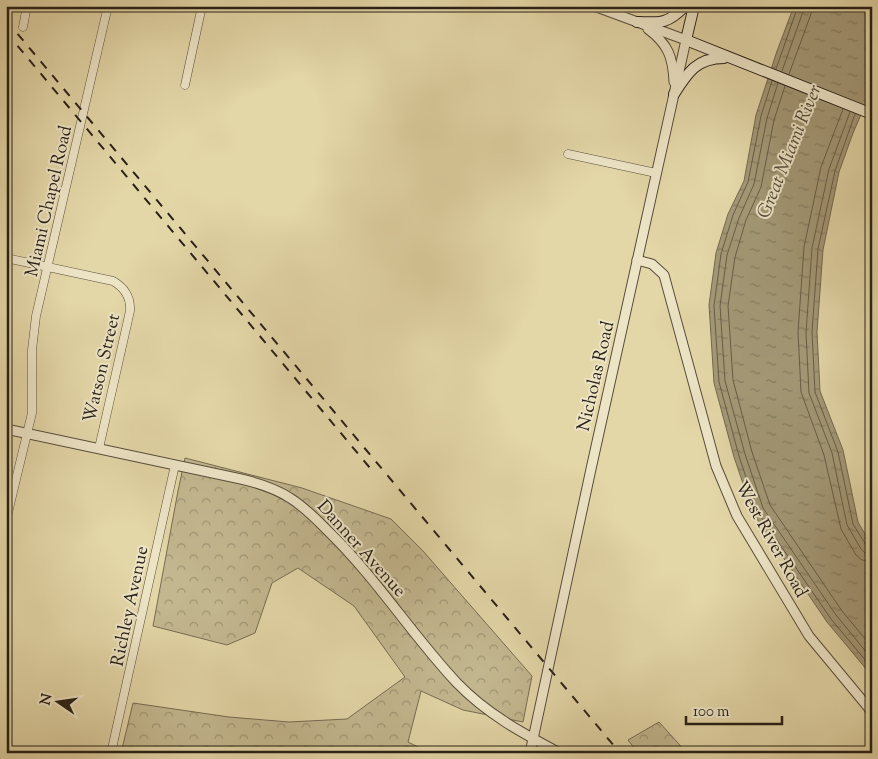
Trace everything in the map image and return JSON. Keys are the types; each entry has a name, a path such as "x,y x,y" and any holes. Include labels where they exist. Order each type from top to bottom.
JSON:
{"main road":[{"path":"637,22 655,23 670,20 684,6"},
{"name":"Nicholas Road","path":"686,40 694,6"},
{"path":"686,40 710,55 732,58 872,114"},
{"path":"674,94 693,68 710,55"}],"street":[{"path":"23,27 27,6"},
{"name":"Miami Chapel Road","path":"6,521 33,405 33,338 36,316 108,6"},
{"path":"185,84 202,6"},
{"path":"594,6 686,40"},
{"path":"637,22 652,32 664,43 668,50 673,73 674,94"},
{"name":"Nicholas Road","path":"530,753 686,40"},
{"path":"568,154 656,173"},
{"path":"6,258 48,267"},
{"name":"West River Road","path":"637,260 652,264 664,275 716,466 737,516 809,636 872,712"},
{"name":"Watson Street","path":"48,267 113,281 119,284 127,294 130,303 130,311 99,448"},
{"name":"Danner Avenue","path":"6,429 252,482 274,490 296,502 360,564 457,682 489,711 533,739 560,753"},
{"name":"Richley Avenue","path":"111,753 175,465"}],"green space":[{"path":"185,458 302,488 391,519 423,551 532,676 523,722 463,710 421,691 408,742 420,748 419,753 121,753 133,703 229,717 289,722 347,719 405,677 354,606 298,568 272,583 255,633 227,645 153,626"},
{"path":"659,722 687,753 638,753 628,740"}],"water":[{"name":"Great Miami River","path":"794,6 872,6 872,89 839,172 823,250 817,332 820,391 843,450 858,522 872,546 872,676 827,622 753,513 734,457 714,383 709,305 716,253 728,214 744,181 756,115"}],"railway":[{"path":"6,20 620,753"},
{"path":"6,32 375,474"}]}
